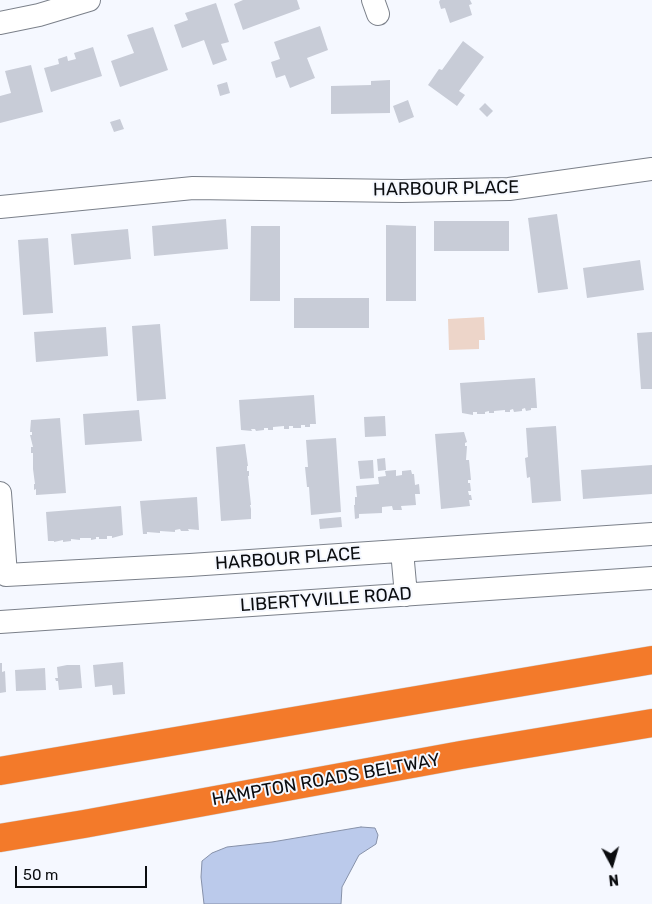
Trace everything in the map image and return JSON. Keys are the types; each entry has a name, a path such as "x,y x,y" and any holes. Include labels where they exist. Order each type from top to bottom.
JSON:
{"highway":[{"path":"0,771 652,660"},
{"name":"HAMPTON ROADS BELTWAY","path":"0,838 461,755 652,723"}],"street":[{"path":"0,23 39,15 89,0"},
{"name":"HARBOUR PLACE","path":"0,207 193,188 402,191 509,189 652,169"},
{"name":"HARBOUR PLACE","path":"0,493 6,576 652,534"},
{"path":"402,551 406,595"},
{"name":"LIBERTYVILLE ROAD","path":"0,622 652,578"}],"shaded area":[{"path":"484,317 485,340 479,340 479,349 449,350 448,319"}],"water":[{"path":"361,827 375,828 378,835 376,844 359,855 342,887 341,904 204,904 201,877 202,861 212,853 227,847 272,842"}],"building":[{"path":"243,0 297,0 300,9 243,30 234,4"},
{"path":"440,0 470,0 472,4 469,5 472,15 450,23 445,8 441,9"},
{"path":"216,3 229,42 221,44 227,60 213,65 204,40 182,48 174,25 188,20 185,13"},
{"path":"320,26 328,50 307,58 315,78 290,88 285,75 276,78 271,62 280,59 274,42"},
{"path":"153,27 168,70 120,87 111,61 134,53 127,35"},
{"path":"463,41 484,57 459,91 465,95 457,106 428,85 439,69 442,70"},
{"path":"93,47 102,76 51,92 44,68 59,64 58,59 67,56 68,61 76,59 74,53"},
{"path":"31,65 43,112 0,123 0,96 11,93 5,71"},
{"path":"390,80 390,113 331,114 331,86 371,85 371,81"},
{"path":"227,82 230,93 220,96 217,85"},
{"path":"408,100 414,117 399,123 393,106"},
{"path":"485,103 493,111 487,117 479,109"},
{"path":"120,119 124,129 114,132 110,122"},
{"path":"557,214 568,289 538,293 528,218"},
{"path":"226,219 228,249 154,256 152,226"},
{"path":"434,221 509,221 509,251 434,251"},
{"path":"386,225 416,226 416,301 386,301"},
{"path":"251,226 280,226 280,301 250,301"},
{"path":"128,229 131,259 74,265 71,234"},
{"path":"48,238 53,313 23,315 18,240"},
{"path":"640,260 644,290 587,298 583,268"},
{"path":"294,298 369,298 369,328 294,328"},
{"path":"160,324 166,399 137,401 132,326"},
{"path":"106,327 108,356 36,362 34,332"},
{"path":"652,332 652,389 641,389 637,333"},
{"path":"535,378 537,408 531,408 531,410 526,411 525,408 522,411 514,412 513,409 510,412 505,412 505,410 489,413 489,411 485,412 485,414 473,412 473,415 462,413 460,383"},
{"path":"314,395 316,424 310,424 310,427 301,425 301,428 289,426 289,429 284,429 284,426 273,427 273,430 264,428 264,430 256,431 255,429 251,429 252,431 241,430 239,400"},
{"path":"139,410 142,441 85,445 83,414"},
{"path":"385,416 386,436 365,437 364,417"},
{"path":"60,418 66,493 36,495 36,489 34,490 33,453 31,453 31,447 33,447 30,435 32,435 32,432 30,432 31,420"},
{"path":"556,426 561,501 532,503 530,477 527,478 525,458 528,457 526,428"},
{"path":"464,432 467,442 465,443 465,446 467,446 466,460 469,460 471,480 468,480 468,483 470,483 471,491 468,491 472,500 469,500 470,506 441,509 435,434"},
{"path":"336,438 341,512 311,515 305,467 308,467 306,440"},
{"path":"245,444 247,471 249,471 251,519 221,521 216,447"},
{"path":"385,458 386,470 378,471 377,459"},
{"path":"373,460 374,478 360,479 358,461"},
{"path":"652,465 652,494 583,499 581,470"},
{"path":"396,470 396,476 402,475 402,471 411,470 412,474 414,474 415,485 419,484 420,494 415,494 416,505 401,506 402,510 393,510 392,506 382,507 382,513 359,514 359,518 355,519 356,486 379,484 378,477 386,476 385,471"},
{"path":"197,497 199,530 188,529 189,531 181,531 180,529 175,530 175,532 160,531 160,533 147,532 147,534 143,534 140,501"},
{"path":"121,506 123,535 112,538 112,536 107,536 107,539 96,537 96,539 91,540 91,538 80,538 80,540 71,539 71,541 63,542 63,540 48,541 46,512"},
{"path":"341,517 342,527 320,529 319,519"},
{"path":"123,662 125,694 113,695 112,685 95,687 93,665"},
{"path":"0,663 2,663 2,672 5,671 6,692 0,693"},
{"path":"80,665 82,688 59,690 58,681 55,678 58,678 57,667"},
{"path":"45,668 46,690 16,691 15,670"}]}
